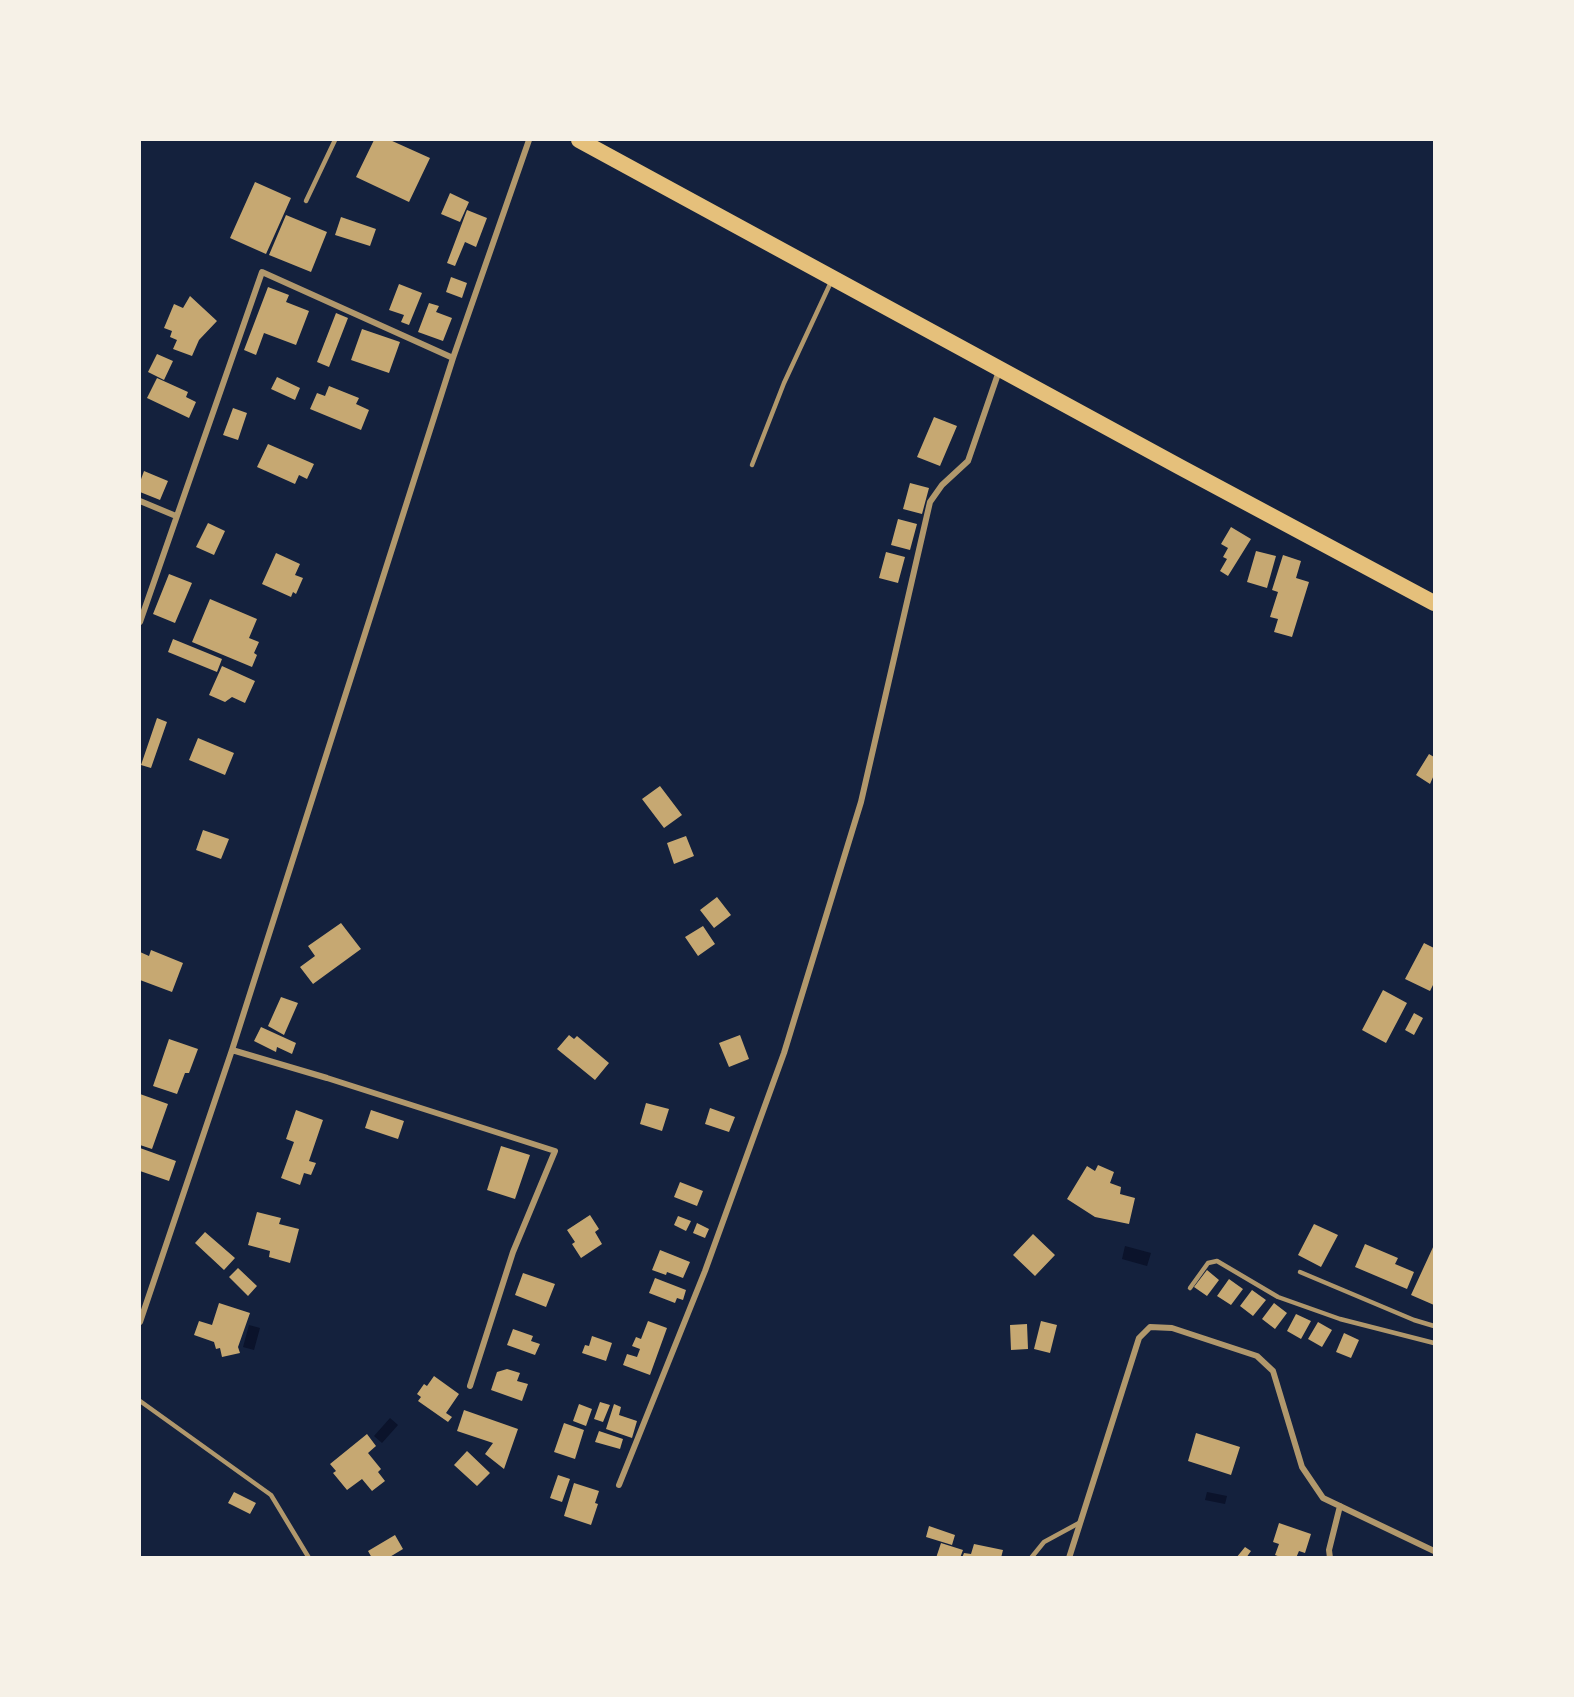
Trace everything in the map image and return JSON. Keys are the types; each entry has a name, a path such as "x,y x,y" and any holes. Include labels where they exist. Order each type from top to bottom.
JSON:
{"highway":[{"path":"579,140 1434,603"}],"street":[{"path":"140,1322 232,1050 453,358 529,140"},
{"path":"140,622 262,272 453,358"},
{"path":"619,1485 705,1271 784,1053 861,802 930,502 942,485 968,461 1000,368"},
{"path":"140,501 176,516"},
{"path":"232,1050 555,1151 513,1252 470,1386"},
{"path":"1069,1557 1139,1338 1150,1327 1172,1328 1257,1356 1273,1371 1302,1467 1323,1498 1434,1551"},
{"path":"1330,1557 1329,1550 1340,1506"}],"lane":[{"path":"306,201 335,140"},
{"path":"752,465 784,383 834,277"},
{"path":"1190,1288 1208,1263 1217,1261 1278,1297 1340,1319 1434,1343"},
{"path":"1300,1272 1414,1320 1434,1326"},
{"path":"140,1401 271,1495 309,1557"},
{"path":"1031,1557 1044,1542 1080,1523"}],"water":[{"path":"1125,1246 1151,1253 1147,1266 1122,1259"},
{"path":"249,1325 260,1328 254,1350 243,1347"},
{"path":"390,1418 398,1425 382,1443 374,1436"},
{"path":"1207,1492 1227,1496 1225,1504 1205,1500"}],"building":[{"path":"374,140 390,140 430,158 409,202 356,177"},
{"path":"255,182 291,198 266,254 230,238"},
{"path":"450,193 469,202 460,222 441,214"},
{"path":"467,210 487,218 476,247 465,242 455,266 447,263"},
{"path":"286,215 327,232 311,272 269,255"},
{"path":"341,217 376,229 370,246 335,235"},
{"path":"451,277 467,283 462,298 446,292"},
{"path":"399,284 422,293 409,325 401,322 404,315 389,310"},
{"path":"268,287 289,295 286,302 309,311 296,345 264,333 256,355 244,350"},
{"path":"190,296 217,321 199,340 192,356 173,349 177,340 170,337 172,331 164,328 174,304 183,308"},
{"path":"429,303 439,306 436,312 452,318 443,341 418,332"},
{"path":"336,313 348,318 329,367 317,362"},
{"path":"362,329 400,342 389,373 351,360"},
{"path":"157,354 173,361 164,380 148,372"},
{"path":"277,377 300,388 295,400 271,389"},
{"path":"157,378 188,392 186,397 196,402 189,418 147,398"},
{"path":"329,386 359,398 356,404 369,410 361,430 310,409 317,393 325,396"},
{"path":"233,408 247,413 238,440 223,435"},
{"path":"934,417 957,426 940,466 917,457"},
{"path":"268,444 314,464 307,479 299,475 295,484 257,467"},
{"path":"144,471 168,481 160,500 140,492 140,482"},
{"path":"910,483 929,488 922,514 903,509"},
{"path":"898,519 917,524 910,550 891,545"},
{"path":"208,523 225,531 214,555 196,547"},
{"path":"1231,527 1251,539 1228,576 1220,571 1227,559 1223,557 1228,548 1221,544"},
{"path":"1256,551 1276,556 1267,588 1247,582"},
{"path":"886,552 905,557 898,583 879,578"},
{"path":"276,553 300,564 295,575 303,578 296,594 293,592 291,597 262,584"},
{"path":"1283,555 1301,561 1296,578 1309,582 1292,637 1274,632 1278,619 1270,617 1278,592 1272,590"},
{"path":"169,574 192,583 175,623 153,614"},
{"path":"210,599 257,619 249,638 259,642 254,653 257,655 252,667 192,642"},
{"path":"173,639 222,659 217,672 168,652"},
{"path":"222,666 255,681 245,703 232,697 225,702 209,695"},
{"path":"157,718 167,722 151,768 141,765"},
{"path":"198,738 234,753 225,775 189,760"},
{"path":"1429,754 1434,757 1434,775 1430,784 1416,775"},
{"path":"660,786 682,815 664,828 642,799"},
{"path":"203,830 229,839 221,859 196,850"},
{"path":"686,836 694,856 674,864 667,843"},
{"path":"717,897 731,915 714,928 700,910"},
{"path":"341,923 361,949 313,984 300,967 315,956 308,946"},
{"path":"703,926 715,944 698,956 685,937"},
{"path":"1424,943 1434,948 1434,983 1430,991 1405,979"},
{"path":"151,950 183,963 172,992 140,980 140,952 149,956"},
{"path":"1383,990 1407,1003 1386,1043 1362,1030"},
{"path":"281,997 298,1003 284,1035 268,1026"},
{"path":"1414,1013 1423,1018 1414,1035 1405,1030"},
{"path":"261,1027 296,1043 292,1054 277,1047 276,1052 254,1041"},
{"path":"569,1035 574,1039 577,1036 609,1063 595,1080 557,1049"},
{"path":"740,1035 749,1059 729,1067 719,1043"},
{"path":"169,1039 198,1049 189,1073 185,1073 177,1094 153,1086"},
{"path":"140,1094 168,1104 152,1149 140,1145"},
{"path":"646,1103 669,1109 662,1131 640,1124"},
{"path":"710,1108 735,1117 729,1132 705,1124"},
{"path":"296,1110 323,1120 309,1161 316,1163 311,1175 304,1173 300,1185 281,1178 294,1142 286,1139"},
{"path":"371,1110 404,1121 398,1139 365,1128"},
{"path":"501,1146 530,1155 515,1199 487,1190"},
{"path":"140,1148 176,1161 169,1181 140,1171"},
{"path":"1098,1165 1114,1172 1110,1183 1121,1187 1120,1194 1135,1198 1129,1224 1095,1217 1067,1199 1087,1166 1095,1171"},
{"path":"680,1182 703,1191 697,1206 674,1197"},
{"path":"257,1212 281,1218 279,1224 299,1229 290,1263 269,1257 270,1251 248,1245"},
{"path":"590,1215 599,1229 595,1232 602,1244 581,1258 567,1230"},
{"path":"678,1216 691,1221 686,1231 674,1225"},
{"path":"697,1223 709,1229 705,1238 693,1233"},
{"path":"1314,1224 1338,1235 1321,1267 1298,1255"},
{"path":"205,1232 235,1258 224,1270 195,1243"},
{"path":"1033,1234 1055,1255 1035,1276 1013,1255"},
{"path":"1365,1244 1398,1258 1395,1264 1414,1272 1407,1289 1355,1267"},
{"path":"1434,1245 1434,1305 1411,1295"},
{"path":"660,1250 690,1262 683,1278 667,1272 666,1275 652,1270"},
{"path":"238,1268 257,1286 248,1296 229,1277"},
{"path":"1207,1270 1219,1280 1207,1296 1194,1287"},
{"path":"523,1273 555,1284 546,1307 515,1295"},
{"path":"655,1278 686,1290 683,1300 677,1298 675,1303 649,1293"},
{"path":"1229,1279 1243,1289 1231,1305 1217,1296"},
{"path":"1252,1290 1266,1300 1253,1316 1240,1306"},
{"path":"219,1303 250,1313 238,1347 240,1353 222,1357 220,1348 216,1349 214,1342 194,1335 199,1321 212,1325"},
{"path":"1274,1303 1287,1313 1275,1329 1262,1319"},
{"path":"1296,1314 1311,1321 1301,1339 1287,1331"},
{"path":"648,1321 667,1328 650,1375 623,1365 627,1354 637,1357 640,1349 632,1346 636,1337 641,1339"},
{"path":"1041,1321 1057,1325 1050,1353 1034,1349"},
{"path":"1318,1322 1332,1330 1322,1347 1308,1339"},
{"path":"1027,1324 1028,1349 1011,1350 1010,1325"},
{"path":"513,1329 533,1336 531,1341 540,1344 535,1355 507,1345"},
{"path":"1344,1333 1359,1340 1351,1358 1336,1352"},
{"path":"592,1336 612,1343 606,1361 582,1353 585,1345 589,1346"},
{"path":"507,1369 520,1373 517,1381 528,1384 522,1401 491,1390 497,1372"},
{"path":"434,1376 459,1394 446,1413 452,1417 448,1422 418,1401 421,1397 417,1394"},
{"path":"600,1402 610,1405 603,1422 594,1419"},
{"path":"579,1404 592,1409 586,1426 573,1421"},
{"path":"614,1404 621,1407 619,1415 637,1421 632,1438 606,1429"},
{"path":"464,1410 518,1429 504,1469 485,1454 493,1443 457,1431"},
{"path":"564,1423 584,1430 575,1459 554,1452"},
{"path":"599,1431 623,1439 620,1449 595,1442"},
{"path":"1196,1433 1240,1447 1231,1475 1188,1461"},
{"path":"367,1434 376,1446 368,1453 381,1469 378,1472 385,1481 372,1491 362,1479 347,1490 333,1473 336,1471 330,1464"},
{"path":"467,1451 490,1473 477,1486 454,1465"},
{"path":"558,1475 570,1479 562,1502 550,1498"},
{"path":"574,1483 599,1491 595,1503 598,1504 591,1525 564,1516"},
{"path":"234,1492 256,1503 250,1514 228,1503"},
{"path":"1279,1523 1311,1534 1305,1553 1299,1551 1296,1558 1283,1558 1275,1555 1279,1544 1273,1542"},
{"path":"929,1526 955,1535 952,1545 926,1537"},
{"path":"395,1535 403,1549 388,1558 372,1558 368,1551"},
{"path":"941,1543 963,1550 960,1558 936,1558"},
{"path":"974,1544 1003,1550 1001,1558 962,1558 964,1553 971,1554"},
{"path":"1245,1547 1251,1551 1246,1558 1236,1558"}]}
